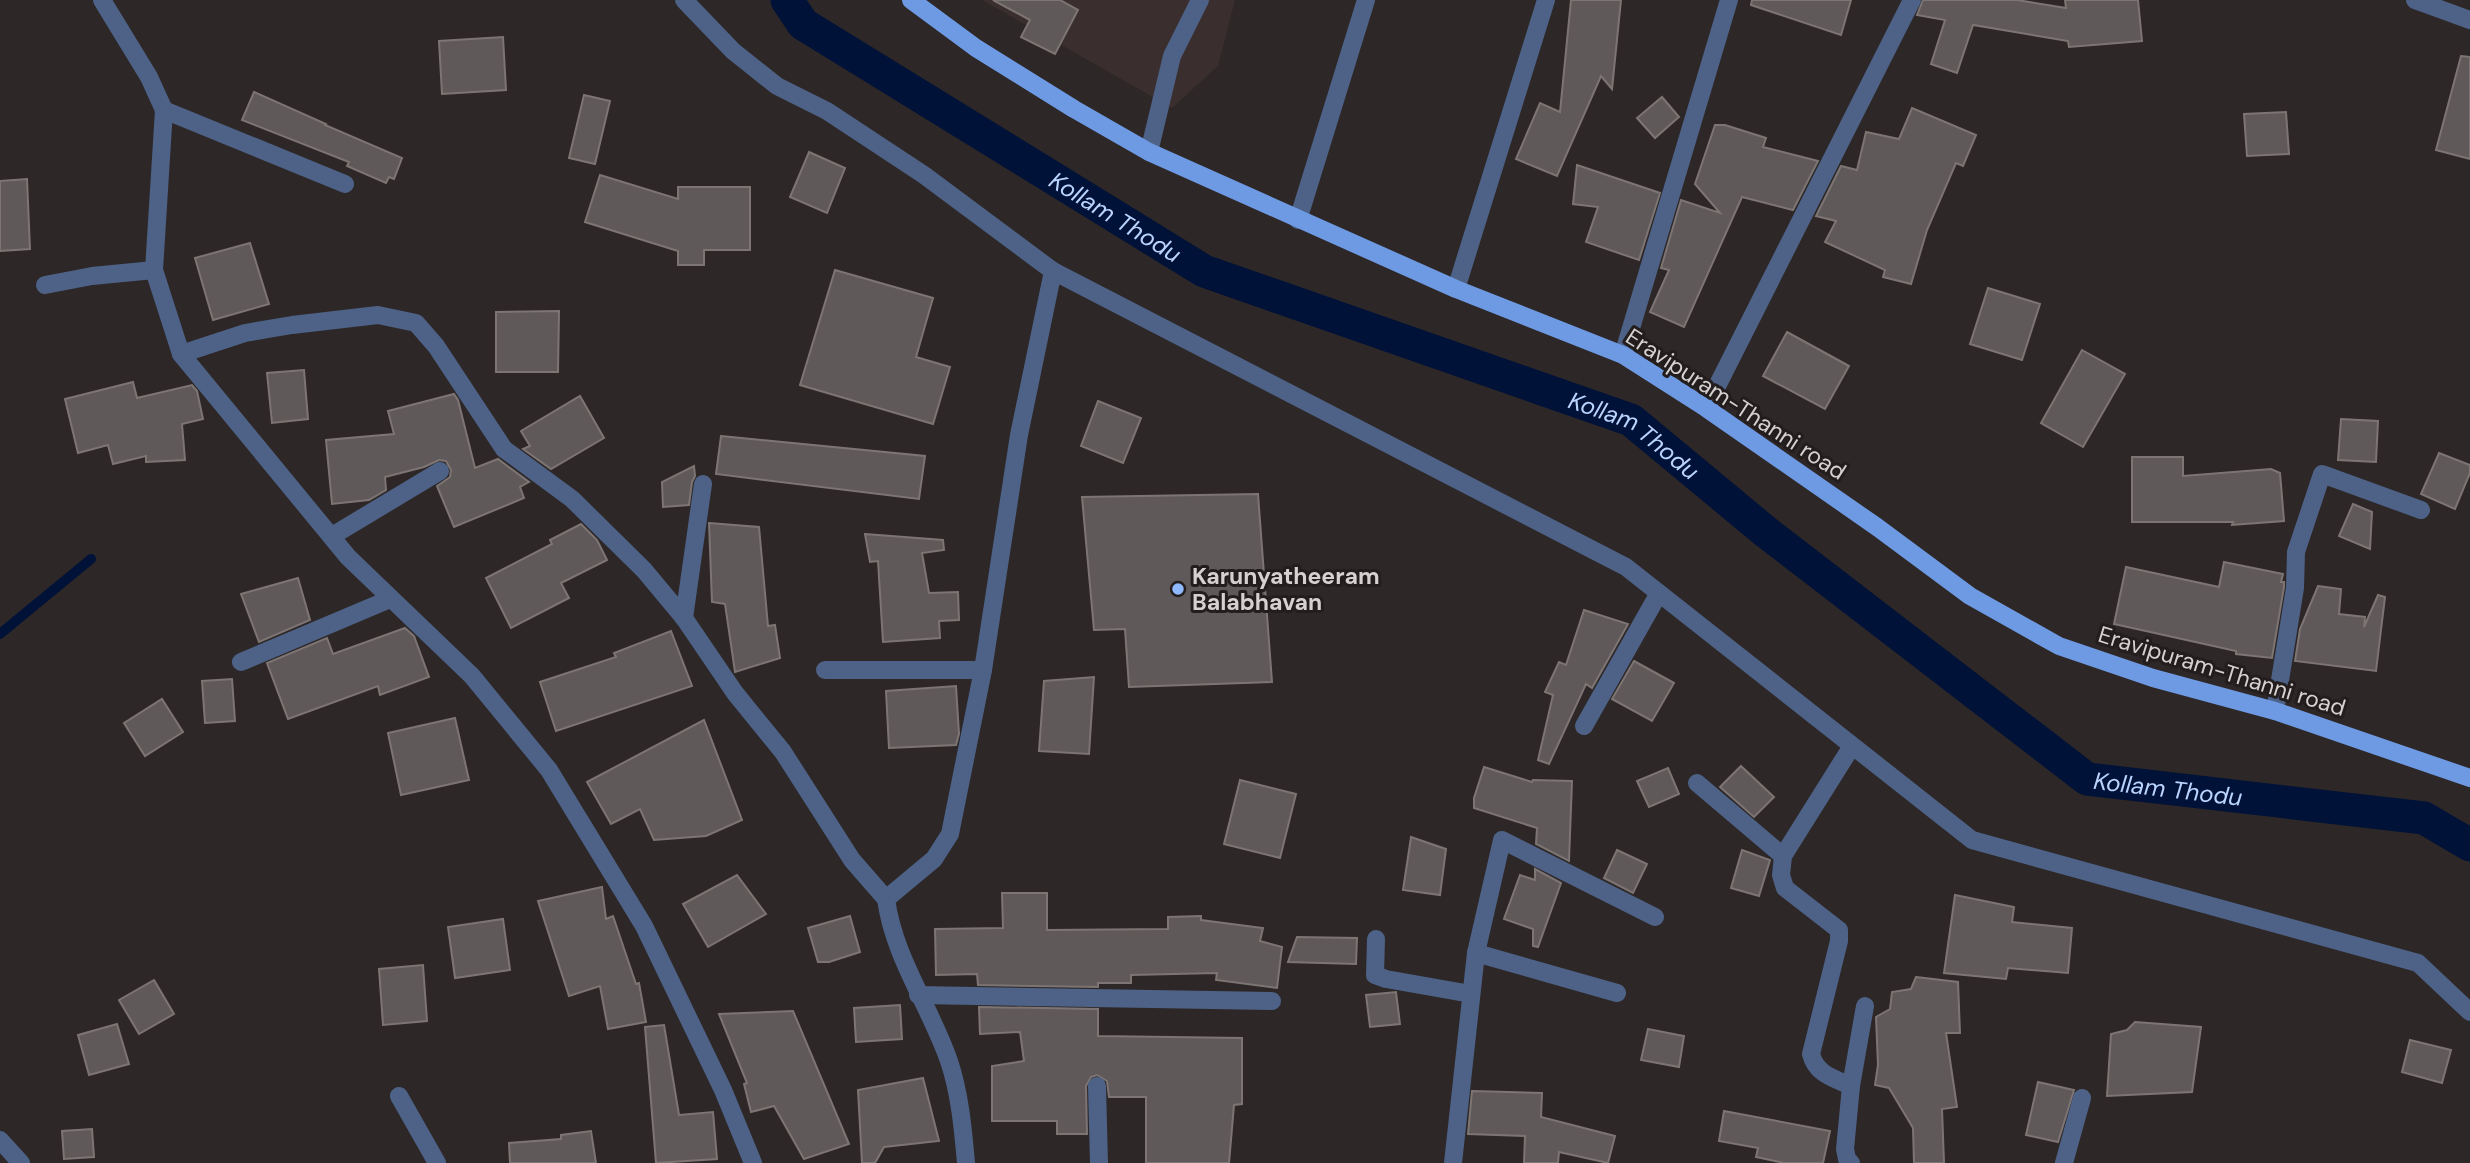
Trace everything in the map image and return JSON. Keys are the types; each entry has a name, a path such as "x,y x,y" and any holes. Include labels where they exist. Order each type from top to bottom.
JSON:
{"main road":[{"name":"Eravipuram-Thanni road","path":"911,0 976,48 1149,152 1456,289 1623,355 1706,408 1877,527 1970,596 2059,646 2153,678 2275,711 2470,778"}],"street":[{"path":"102,0 149,77 164,110 154,270 181,354 348,557 472,676 549,770 644,926 723,1090 753,1163"},
{"path":"684,0 733,51 777,86 827,111 924,175 1053,271 1626,567 1972,840 2418,963 2470,1012"},
{"path":"1149,152 1172,56 1200,0"},
{"path":"1298,220 1366,0"},
{"path":"1456,289 1546,0"},
{"path":"1623,355 1728,0"},
{"path":"1706,408 1912,0"},
{"path":"2415,0 2470,20"},
{"path":"164,110 345,184"},
{"path":"45,285 92,276 154,270"},
{"path":"886,899 934,859 950,834 984,670 1019,435 1053,271"},
{"path":"181,354 246,333 292,325 378,314 416,323 436,346 504,449 572,499 644,570 684,618 735,693 783,752 852,860 886,899 895,940 949,1062 962,1123 966,1163"},
{"path":"332,536 440,471"},
{"path":"2275,711 2295,588 2296,552 2322,474 2421,510"},
{"path":"684,618 703,484"},
{"path":"1584,726 1659,593"},
{"path":"242,662 390,599"},
{"path":"825,670 984,670"},
{"path":"1851,1086 1819,1071 1811,1054 1839,942 1839,930 1785,888 1781,875 1783,856 1852,746"},
{"path":"1697,783 1783,856"},
{"path":"1452,1163 1476,953 1502,840 1655,917"},
{"path":"1376,939 1375,975 1471,994"},
{"path":"1476,953 1616,993"},
{"path":"918,995 1272,1001"},
{"path":"1851,1163 1847,1159 1845,1149 1851,1086 1866,1006"},
{"path":"1097,1086 1099,1163"},
{"path":"399,1096 437,1163"},
{"path":"2064,1163 2082,1098"},
{"path":"0,1140 21,1163"}],"shaded area":[{"path":"982,0 1235,0 1218,66 1172,108"}],"building":[{"path":"993,0 1060,0 1078,10 1055,54 1021,37 1030,20"},
{"path":"1571,0 1621,0 1612,89 1601,76 1557,176 1516,159 1540,103 1560,112"},
{"path":"1752,0 1851,0 1841,35 1751,5"},
{"path":"1923,0 2017,0 2066,8 2065,0 2138,0 2142,41 2069,47 2068,41 1973,25 1957,73 1931,64 1945,20 1917,15"},
{"path":"503,37 506,90 442,94 439,41"},
{"path":"2461,56 2470,57 2470,159 2436,150"},
{"path":"254,92 402,158 394,179 389,177 386,183 347,166 349,162 242,120"},
{"path":"584,95 610,101 595,164 569,158"},
{"path":"1662,97 1679,117 1655,138 1637,118"},
{"path":"1912,108 1976,135 1963,166 1956,163 1927,230 1911,284 1883,277 1885,270 1825,242 1836,221 1816,216 1841,166 1857,170 1866,132 1899,139"},
{"path":"2286,112 2289,154 2247,156 2244,114"},
{"path":"1715,125 1725,125 1766,138 1763,147 1818,161 1793,210 1742,197 1684,327 1650,312 1669,270 1661,268 1681,200 1720,213 1695,184"},
{"path":"809,152 845,168 827,213 790,197"},
{"path":"1577,165 1660,193 1639,260 1586,242 1598,207 1573,204"},
{"path":"600,175 678,199 678,187 750,187 750,250 704,250 704,265 678,265 678,251 585,222"},
{"path":"27,179 30,249 0,251 0,181"},
{"path":"250,243 269,304 213,320 195,258"},
{"path":"835,270 933,298 916,357 950,367 933,424 800,385"},
{"path":"1988,288 2040,304 2022,360 1970,344"},
{"path":"559,311 558,372 496,372 496,312"},
{"path":"1787,332 1849,366 1825,409 1763,376"},
{"path":"2082,350 2125,374 2083,447 2041,423"},
{"path":"304,370 308,419 272,423 267,373"},
{"path":"133,382 137,398 192,385 197,391 203,419 182,424 185,460 146,462 146,456 113,464 108,445 78,453 65,399"},
{"path":"454,394 458,400 475,468 498,459 529,482 520,487 524,498 454,527 437,486 450,477 451,470 446,461 439,460 424,467 385,477 386,490 369,500 332,504 326,440 394,434 388,411"},
{"path":"580,396 604,438 551,469 523,449 530,446 521,431"},
{"path":"1098,401 1141,418 1123,463 1081,446"},
{"path":"2341,419 2378,421 2376,462 2338,460"},
{"path":"721,436 925,456 919,499 716,474"},
{"path":"2439,453 2470,465 2470,473 2455,509 2421,494"},
{"path":"2132,457 2183,457 2183,476 2271,469 2280,473 2284,521 2232,525 2233,522 2132,522"},
{"path":"694,466 695,476 689,505 663,507 662,482"},
{"name":"Karunyatheeram Balabhavan","path":"1258,494 1272,682 1129,687 1125,629 1094,630 1082,497"},
{"path":"2353,504 2372,512 2370,549 2339,536"},
{"path":"709,523 759,527 768,626 775,625 780,658 735,672 725,604 712,602"},
{"path":"581,524 597,540 607,560 561,583 569,598 511,628 486,578 552,544 550,540"},
{"path":"865,534 943,540 944,550 922,553 929,593 958,592 959,620 939,621 940,638 883,642 878,561 870,562"},
{"path":"2224,562 2283,574 2281,582 2284,582 2284,587 2272,658 2236,654 2236,651 2114,624 2126,567 2219,587"},
{"path":"298,578 310,620 259,642 241,594"},
{"path":"2318,586 2341,589 2339,614 2365,617 2364,627 2378,595 2385,597 2376,671 2295,661 2300,629"},
{"path":"1584,610 1628,624 1592,688 1586,684 1549,764 1538,760 1553,695 1545,692 1559,662 1566,665"},
{"path":"405,628 414,636 429,677 380,695 378,686 288,719 267,663 327,638 333,654"},
{"path":"671,631 692,686 556,731 540,682 616,657 614,653"},
{"path":"1634,661 1674,683 1652,721 1612,699"},
{"path":"1094,677 1089,754 1039,751 1044,681"},
{"path":"232,679 235,721 205,723 202,681"},
{"path":"956,686 959,734 956,745 889,748 886,691"},
{"path":"162,699 183,732 145,756 124,723"},
{"path":"455,718 469,780 401,795 388,733"},
{"path":"704,720 742,820 706,836 654,840 640,809 611,824 587,782"},
{"path":"1741,766 1774,797 1754,817 1720,787"},
{"path":"1484,767 1532,782 1572,781 1569,861 1536,844 1537,828 1474,808 1474,798"},
{"path":"1668,768 1679,794 1649,807 1637,781"},
{"path":"1240,780 1296,794 1280,858 1224,844"},
{"path":"1411,837 1446,849 1440,895 1403,890"},
{"path":"1617,850 1647,864 1633,893 1604,878"},
{"path":"1742,850 1770,860 1759,896 1731,888"},
{"path":"1535,869 1561,883 1538,947 1533,946 1533,929 1504,919 1520,875 1535,880"},
{"path":"737,875 766,914 708,947 683,904"},
{"path":"602,887 606,919 613,916 636,984 639,983 646,1022 608,1029 600,986 569,996 538,901"},
{"path":"1002,893 1047,893 1047,930 1168,929 1168,917 1201,916 1201,920 1263,928 1260,941 1282,947 1277,988 1216,980 1217,973 1131,975 1131,983 1098,983 1098,987 978,985 977,974 936,975 935,929 1003,928"},
{"path":"1955,895 2014,907 2012,922 2072,928 2068,973 2008,968 2006,979 1944,973"},
{"path":"850,916 860,952 829,962 818,962 808,928"},
{"path":"503,919 510,970 455,978 448,927"},
{"path":"1297,937 1357,938 1356,964 1288,962"},
{"path":"423,965 427,1021 383,1025 379,969"},
{"path":"1916,977 1958,982 1960,1033 1946,1033 1957,1107 1942,1109 1944,1163 1914,1163 1913,1128 1889,1088 1875,1085 1878,1065 1876,1017 1890,1009 1892,992 1911,989"},
{"path":"154,980 174,1014 139,1034 119,1000"},
{"path":"1396,992 1400,1024 1370,1027 1366,995"},
{"path":"900,1005 902,1039 856,1042 854,1008"},
{"path":"979,1007 1098,1009 1098,1036 1242,1038 1242,1104 1234,1105 1229,1163 1146,1163 1146,1097 1109,1097 1107,1081 1097,1075 1091,1077 1086,1086 1087,1134 1057,1134 1057,1121 992,1121 992,1066 1024,1061 1020,1032 980,1034"},
{"path":"793,1011 849,1144 804,1159 774,1106 751,1112 744,1084 747,1083 719,1014"},
{"path":"2135,1022 2201,1027 2192,1092 2107,1096 2111,1034 2127,1030"},
{"path":"117,1024 129,1064 89,1075 78,1035"},
{"path":"664,1025 679,1115 713,1112 717,1159 656,1163 645,1027"},
{"path":"1648,1029 1684,1036 1679,1067 1641,1060"},
{"path":"2410,1040 2451,1050 2442,1083 2402,1072"},
{"path":"923,1078 939,1141 884,1147 875,1163 862,1163 858,1090"},
{"path":"2038,1082 2074,1090 2058,1142 2026,1135"},
{"path":"1472,1091 1542,1093 1541,1117 1615,1136 1608,1163 1559,1152 1558,1163 1524,1163 1525,1136 1468,1134"},
{"path":"1724,1111 1830,1131 1823,1163 1784,1163 1756,1157 1758,1148 1719,1141"},
{"path":"92,1129 94,1157 64,1159 62,1131"},
{"path":"591,1131 596,1163 510,1163 509,1143 561,1139 561,1135"}],"waterway":[{"name":"Kollam Thodu","path":"787,0 803,24 1204,271 1631,420 1766,532 2087,779 2424,818 2470,845"},
{"path":"0,634 91,559"}],"place":[{"name":"Karunyatheeram Balabhavan","path":"1178,589"}]}
